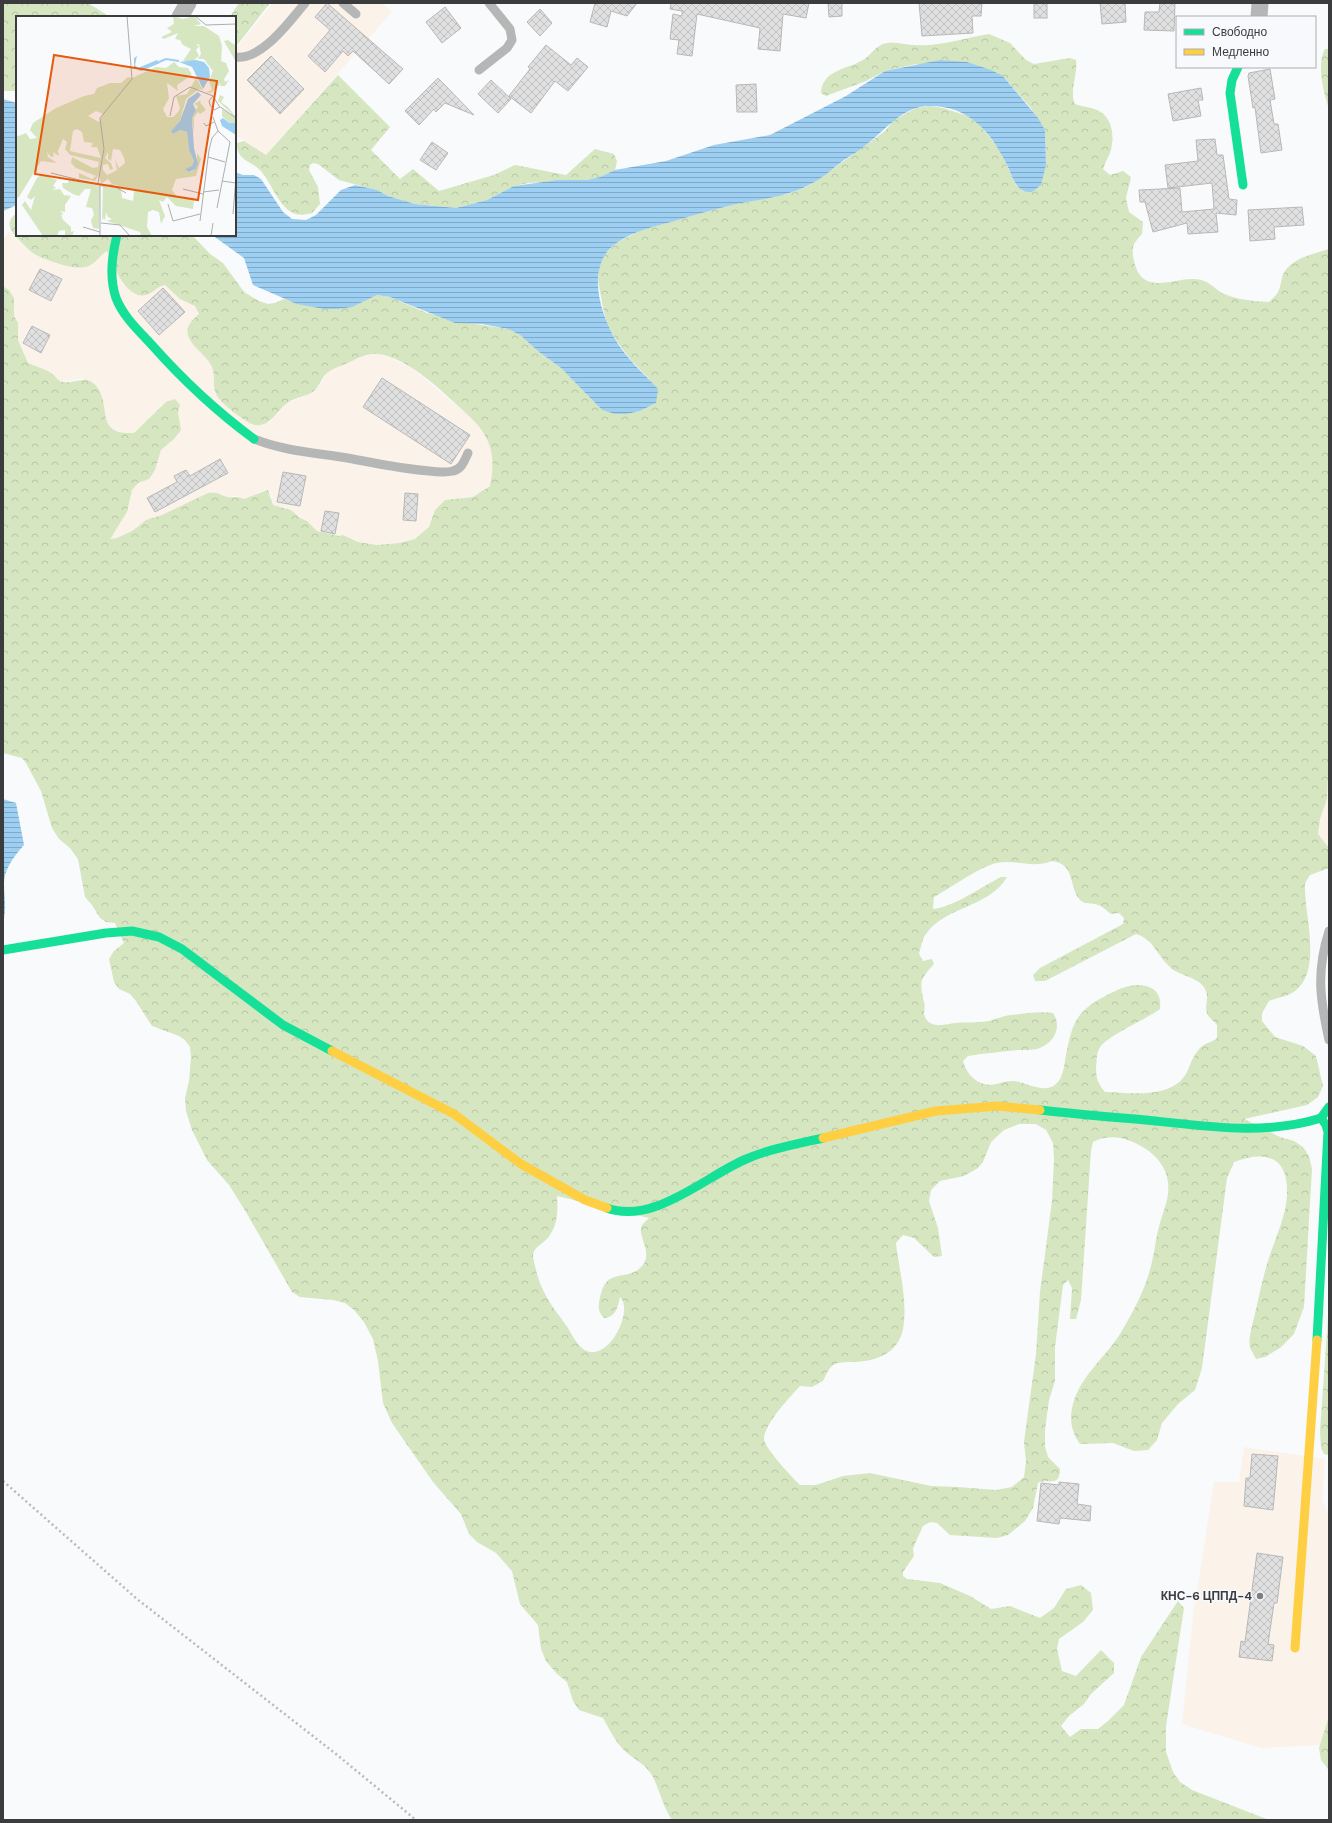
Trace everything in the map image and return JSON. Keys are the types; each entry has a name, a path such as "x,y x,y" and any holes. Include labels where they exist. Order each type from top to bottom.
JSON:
{"street":[{"path":"181,16 188,3"},
{"path":"1259,16 1260,3"},
{"path":"1238,68 1232,80 1230,93 1243,185"},
{"path":"117,236 112,265 112,284 119,307 132,324 193,389 220,413 254,439"},
{"path":"3,950 106,933 132,931 159,937 182,949 283,1025 373,1073 437,1104 454,1114 521,1164 585,1200 615,1211 627,1212 652,1207 681,1196 723,1170 745,1159 778,1149 936,1110 973,1106 997,1106 1200,1126 1249,1129 1296,1126 1309,1123 1321,1118 1329,1107"},
{"path":"1295,1648 1318,1326 1328,1132 1326,1124 1321,1118"}],"lane":[{"path":"236,57 248,56 265,46 287,25 305,3"},
{"path":"343,3 356,14"},
{"path":"479,70 507,48 512,40 510,29 489,3"},
{"path":"254,439 272,446 294,451 397,468 431,471 454,471 461,467 468,454"},
{"path":"1329,931 1320,964 1320,982 1322,1008 1329,1040"}],"path":[{"path":"3,1481 137,1599 336,1754 416,1820"}],"shaded area":[{"path":"273,3 382,3 392,12 266,155 236,136 236,49"},
{"path":"10,231 15,238 33,254 78,268 93,263 107,251 146,295 165,285 180,299 195,306 199,314 195,319 213,369 215,394 269,423 286,404 311,393 321,384 326,373 357,357 378,354 390,357 413,369 476,422 487,437 492,449 493,472 490,486 473,497 458,498 435,510 429,527 415,539 399,543 377,545 358,542 343,535 339,536 316,531 307,521 300,518 291,510 273,505 271,495 258,493 250,498 244,499 235,496 228,497 222,494 139,524 132,531 117,538 110,539 127,512 132,490 138,483 149,479 155,470 161,450 174,439 181,430 178,412 180,405 166,402 134,433 125,433 115,430 108,425 101,394 83,378 63,382 58,380 53,374 28,363 18,340 18,323 14,316 14,298 9,290 3,286 3,239"},
{"path":"1329,750 1329,848 1318,834 1320,819 1327,799"},
{"path":"1244,1447 1325,1459 1322,1500 1329,1514 1329,1721 1322,1745 1261,1748 1182,1724 1193,1616 1214,1482 1239,1482"}],"green space":[{"path":"3,3 88,3 108,16 16,16 16,91 4,91"},
{"path":"239,3 270,3 238,44 236,44 236,16 231,16"},
{"path":"989,34 1010,43 1026,60 1034,64 1070,58 1076,60 1073,88 1073,99 1075,104 1099,111 1104,114 1110,123 1112,134 1111,150 1103,169 1110,175 1123,171 1131,177 1126,198 1129,212 1143,222 1142,234 1134,246 1133,256 1139,273 1145,280 1153,283 1162,283 1192,279 1201,280 1222,293 1239,299 1269,302 1278,291 1282,278 1289,266 1308,255 1329,249 1329,750 1327,799 1320,819 1318,834 1329,848 1329,868 1310,875 1305,885 1310,958 1307,972 1302,984 1292,993 1269,1001 1262,1013 1262,1021 1275,1037 1303,1046 1316,1056 1323,1086 1318,1097 1307,1105 1244,1119 1280,1137 1294,1141 1303,1147 1309,1156 1312,1169 1304,1307 1294,1334 1280,1348 1265,1357 1256,1359 1250,1348 1250,1333 1261,1286 1287,1201 1286,1181 1284,1171 1279,1164 1272,1159 1256,1157 1245,1158 1234,1162 1227,1178 1202,1368 1195,1390 1178,1404 1162,1423 1157,1440 1148,1450 1134,1451 1113,1443 1080,1444 1073,1430 1071,1420 1073,1404 1087,1375 1114,1343 1139,1299 1153,1257 1165,1208 1168,1187 1167,1176 1162,1165 1154,1155 1144,1148 1122,1138 1111,1137 1093,1142 1091,1151 1081,1300 1076,1319 1070,1319 1072,1288 1068,1280 1063,1285 1055,1347 1055,1381 1049,1400 1045,1430 1045,1447 1048,1457 1060,1469 1058,1478 1053,1481 1038,1483 1033,1508 1025,1521 1008,1535 997,1538 950,1535 937,1523 930,1522 923,1526 913,1549 914,1556 903,1572 903,1576 907,1579 940,1583 970,1596 991,1609 1010,1606 1040,1618 1054,1608 1066,1589 1081,1585 1091,1593 1093,1610 1083,1622 1059,1639 1057,1649 1062,1671 1076,1676 1101,1650 1114,1663 1114,1673 1091,1694 1084,1704 1069,1716 1061,1726 1070,1737 1081,1729 1098,1729 1124,1705 1141,1657 1178,1601 1184,1608 1166,1726 1166,1752 1173,1772 1180,1782 1192,1790 1269,1820 672,1820 666,1810 650,1772 644,1765 622,1748 603,1718 579,1710 573,1701 567,1682 557,1674 546,1661 541,1649 538,1625 520,1604 512,1571 496,1553 477,1542 469,1534 461,1514 433,1482 392,1423 383,1403 378,1361 373,1339 364,1322 354,1310 345,1303 333,1300 300,1297 292,1292 229,1185 207,1160 192,1130 186,1111 185,1098 189,1081 191,1057 190,1047 185,1040 179,1036 152,1026 130,994 119,989 114,982 109,959 114,951 124,943 115,923 106,922 100,918 85,897 78,859 70,848 59,839 52,828 41,791 26,763 22,758 3,753 3,286 9,290 14,298 14,316 18,323 18,340 28,363 48,371 58,380 63,382 85,380 93,383 101,395 106,418 109,425 113,429 122,432 134,433 166,402 175,399 180,405 178,412 181,430 174,439 161,450 155,470 149,479 138,483 132,490 127,512 110,539 117,538 132,531 146,520 162,515 208,493 216,493 228,497 244,499 268,490 273,505 291,510 300,518 307,521 317,531 339,536 343,535 358,542 377,545 399,543 415,539 429,527 435,510 445,500 473,497 490,486 492,476 492,457 490,448 483,432 477,424 426,378 414,369 389,356 372,354 331,370 325,375 314,391 289,402 265,424 251,424 218,398 214,387 211,365 190,340 188,328 199,314 195,306 180,299 165,285 146,295 139,295 132,292 121,280 107,251 91,265 80,268 52,262 34,254 14,235 11,230 10,222 12,217 16,214 16,236 193,236 210,254 223,263 244,292 259,301 268,304 284,299 310,306 365,300 377,295 390,297 427,313 469,323 508,329 520,335 539,352 561,368 602,410 627,414 640,411 656,403 649,379 630,359 616,340 607,324 603,308 598,280 599,266 605,254 616,243 641,230 730,205 791,193 810,185 885,131 894,120 916,108 930,106 943,108 968,116 979,124 999,149 1016,185 1023,191 1046,165 1045,130 1030,107 1003,76 916,64 885,71 866,81 826,96 821,93 822,85 831,75 863,60 877,47 883,44 894,43 932,45","holes":["1052,861 1065,866 1068,871 1076,894 1080,900 1103,907 1111,914 1119,913 1124,918 1123,924 1040,968 1033,975 1035,981 1045,981 1136,934 1147,939 1166,964 1175,971 1194,979 1202,985 1207,995 1207,1013 1217,1025 1217,1038 1206,1044 1195,1054 1186,1074 1171,1088 1150,1093 1105,1092 1097,1078 1097,1056 1099,1049 1103,1044 1160,1009 1160,999 1157,993 1149,987 1139,985 1125,987 1099,999 1082,1012 1073,1027 1060,1078 1057,1083 1047,1088 1036,1087 1014,1081 1006,1081 991,1085 980,1083 970,1076 963,1061 968,1056 1037,1049 1043,1047 1052,1039 1057,1030 1056,1019 1053,1013 1037,1012 1010,1015 985,1022 940,1025 932,1024 924,1015 921,985 923,977 934,964 932,959 923,961 919,954 925,936 934,925 944,918 989,895 999,887 1007,877 1001,877 950,905 933,909 934,897 982,868 997,863 1010,862 1038,864","1019,1124 1036,1124 1046,1130 1053,1143 1054,1159 1052,1201 1040,1292 1036,1354 1024,1442 1026,1461 1024,1477 1012,1487 996,1490 931,1486 870,1473 843,1476 816,1485 800,1485 779,1463 766,1444 764,1439 768,1426 778,1411 800,1386 812,1387 823,1381 829,1369 833,1365 842,1362 862,1361 878,1358 896,1345 903,1329 904,1318 904,1296 896,1243 903,1235 914,1238 934,1257 942,1256 938,1228 929,1201 931,1190 940,1181 964,1176 978,1168 983,1162 991,1142 1004,1130","557,1196 649,1218 641,1228 646,1253 644,1264 636,1271 610,1279 603,1288 599,1310 604,1318 614,1314 620,1297 624,1304 624,1314 616,1335 609,1344 600,1350 591,1352 582,1348 574,1339 549,1301 542,1287 534,1262 533,1255 535,1250 551,1234 555,1224 557,1213"]},
{"path":"1325,49 1329,49 1329,109 1323,87 1321,71 1322,55"},
{"path":"338,75 390,127 371,150 400,179 413,169 439,191 494,175 515,165 566,175 595,149 614,154 617,161 615,170 600,177 587,180 528,183 514,186 487,200 456,208 415,204 388,196 376,190 339,180 318,164 313,163 310,165 309,170 318,187 320,204 312,213 302,215 296,214 286,208 260,170 239,154 237,143 244,141 266,155"},
{"path":"1329,1303 1329,1455 1324,1454 1321,1448 1320,1431"},
{"path":"1329,1716 1329,1770 1321,1760 1319,1748"}],"water":[{"path":"940,60 967,62 991,70 1003,76 1038,118 1045,130 1046,165 1041,185 1032,192 1027,192 1019,188 994,142 977,123 967,116 944,107 920,107 903,114 863,147 814,183 790,193 709,211 643,230 624,238 608,251 601,262 598,275 598,288 604,315 619,346 629,359 658,389 656,403 640,411 627,414 615,414 602,410 561,368 539,352 520,335 508,329 482,324 455,323 390,297 377,295 352,307 337,309 324,309 297,304 253,285 244,258 213,236 236,236 236,172 243,175 254,175 261,179 283,212 292,219 306,220 316,215 341,190 355,185 377,190 388,196 415,204 456,208 487,200 514,186 558,180 587,180 600,177 615,170 666,161 714,145 770,135 846,96 885,71"},
{"path":"3,99 16,103 16,205 3,211"},
{"path":"3,799 16,803 24,845 8,867 4,878 5,908 3,923"}],"building":[{"path":"327,3 403,69 389,84 353,51 348,56 343,51 325,72 308,56 330,30 315,17"},
{"path":"595,3 637,3 627,16 611,11 607,27 590,22"},
{"path":"671,3 809,3 806,18 783,14 780,51 758,49 760,28 697,14 692,56 677,54 679,40 670,39 673,14 682,16 682,11 670,9"},
{"path":"828,3 842,3 842,16 829,17"},
{"path":"919,3 982,3 981,16 972,16 973,33 922,36"},
{"path":"1034,3 1047,3 1047,18 1034,18"},
{"path":"1100,3 1125,3 1126,22 1102,24"},
{"path":"1160,3 1175,3 1174,31 1144,30 1145,12 1159,12"},
{"path":"445,7 461,28 442,43 426,22"},
{"path":"540,9 552,23 540,36 527,22"},
{"path":"546,45 571,65 577,58 588,67 568,91 555,81 531,113 509,96 530,69 528,67"},
{"path":"271,56 304,89 280,114 247,80"},
{"path":"1270,69 1275,99 1270,100 1274,124 1278,124 1282,150 1261,153 1255,107 1253,108 1248,76 1249,73"},
{"path":"438,78 474,115 445,103 436,112 434,109 419,125 405,111"},
{"path":"491,80 511,99 498,113 478,94"},
{"path":"756,84 757,112 737,112 736,85"},
{"path":"1201,88 1203,100 1198,100 1201,116 1173,121 1168,94"},
{"path":"1215,139 1217,155 1223,155 1229,199 1237,200 1236,215 1216,213 1218,232 1188,234 1187,223 1153,232 1145,202 1140,202 1139,190 1180,188 1182,212 1214,209 1212,183 1168,188 1165,165 1198,161 1196,140"},
{"path":"432,142 448,153 436,170 420,160"},
{"path":"1302,207 1304,225 1274,227 1275,239 1250,241 1248,210"},
{"path":"40,269 62,279 51,301 29,290"},
{"path":"163,288 185,312 159,335 138,311"},
{"path":"32,326 50,335 41,353 23,343"},
{"path":"382,378 470,435 451,464 363,407"},
{"path":"220,459 228,473 155,512 147,498 177,482 174,476 186,470 190,476"},
{"path":"283,472 306,476 300,506 277,502"},
{"path":"405,493 418,494 416,521 403,520"},
{"path":"325,511 339,513 335,534 321,531"},
{"path":"1252,1454 1278,1456 1273,1510 1244,1506 1246,1478 1250,1478"},
{"path":"1059,1482 1079,1484 1077,1504 1091,1506 1090,1521 1060,1518 1059,1524 1037,1521 1041,1483 1059,1485"},
{"path":"1257,1553 1283,1557 1277,1603 1274,1603 1268,1644 1274,1645 1272,1661 1239,1657 1241,1641 1245,1642"}],"traffic: fast":[{"path":"1238,68 1232,80 1230,93 1243,185"},
{"path":"117,236 113,259 112,282 116,298 127,317 187,382 213,406 254,439"},
{"path":"3,950 106,933 132,931 159,937 182,949 283,1025 332,1051"},
{"path":"1317,1340 1328,1132 1326,1125 1321,1118 1329,1107"},
{"path":"1040,1110 1234,1128 1278,1127 1300,1124 1321,1118"},
{"path":"607,1208 624,1212 642,1210 660,1205 678,1197 753,1156 783,1147 823,1138"}],"traffic: slow":[{"path":"332,1051 454,1114 521,1164 585,1200 607,1208"},
{"path":"823,1138 936,1111 997,1106 1040,1110"},
{"path":"1295,1648 1317,1340"}],"place":[{"name":"КНС-6 ЦППД-4","path":"1260,1596"}]}
